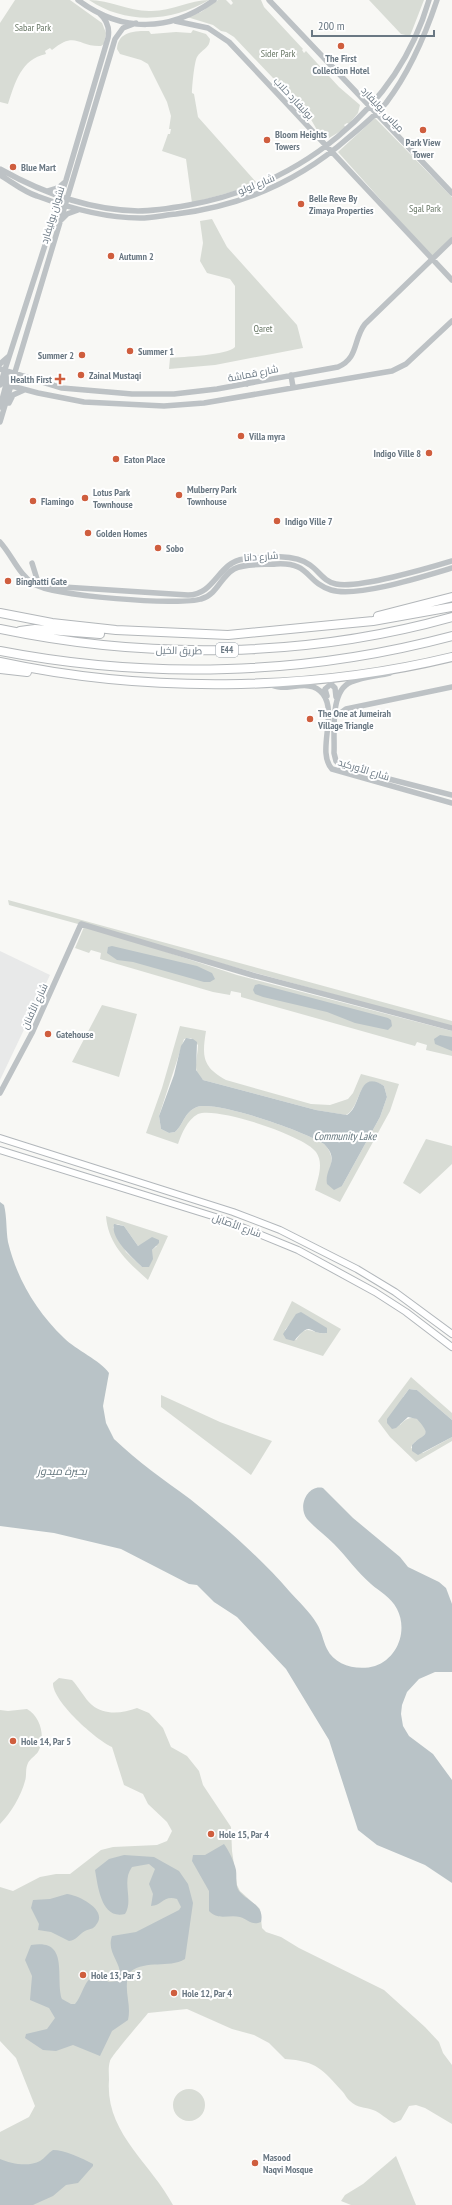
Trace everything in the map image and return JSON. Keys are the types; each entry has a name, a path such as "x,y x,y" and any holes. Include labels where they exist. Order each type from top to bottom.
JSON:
{"highway":[{"path":"340,624 404,610 452,596"},
{"path":"0,613 33,620 95,628 182,634 260,633 402,617 452,607"},
{"name":"طريق الخيل","path":"0,629 65,641 131,648 189,650 244,649 343,640 404,629 452,617"},
{"path":"13,632 35,629 158,637 182,634"},
{"name":"طريق الخيل","path":"0,650 43,658 115,666 164,670 223,670 282,666 362,656 452,636"},
{"path":"0,662 81,675 164,684 269,682 342,675 413,665 452,657"},
{"path":"0,669 59,677 81,675"}],"main road":[{"name":"شارع الأصايل","path":"0,1138 234,1212 280,1230 357,1269 395,1292 452,1334"},
{"name":"شارع الأصايل","path":"0,1150 222,1219 298,1250 371,1289 406,1312 452,1347"}],"street":[{"path":"78,0 99,13 136,23 157,25 175,21 196,12 214,0"},
{"name":"مياس بوليفارد","path":"269,0 375,114 452,193"},
{"name":"شارع لولو","path":"0,169 47,192 94,205 137,211 207,202 256,187 288,170 326,146 342,135 358,120 384,90 408,51 429,0"},
{"name":"شارع لولو","path":"0,175 35,196 80,209 141,218 208,209 240,201 266,191 306,171 332,152 375,114 391,95 409,66 423,37 437,0"},
{"name":"نشوان بوليفارد","path":"64,197 66,180 109,33 107,22 99,13"},
{"name":"بوليفارد حلاب","path":"175,21 208,28 223,37 452,280"},
{"name":"نشوان بوليفارد","path":"0,422 4,385 2,370 10,354 62,204 115,39 123,28 136,23"},
{"path":"284,110 293,111"},
{"path":"47,192 58,188 66,180"},
{"name":"نشوان بوليفارد","path":"4,385 15,374 58,224 62,204"},
{"path":"58,224 67,214 80,209"},
{"name":"شارع قماشة","path":"2,370 62,388 150,394 189,392 248,384 338,367 348,362 354,354 359,334 365,324 452,240"},
{"name":"شارع قماشة","path":"4,385 84,402 149,406 204,403 293,387 392,372 406,364 452,321"},
{"path":"0,364 10,354"},
{"path":"291,375 293,387"},
{"path":"248,384 252,376"},
{"path":"2,409 18,391 26,390"},
{"path":"150,394 155,399 149,406 144,398 150,394"},
{"name":"شارع دانا","path":"0,542 25,577 40,587 92,595 147,600 180,601 202,599 216,591 231,571 244,566 295,565 305,570 325,587 343,592 389,584 452,568"},
{"name":"شارع دانا","path":"32,563 37,579 48,586 191,595 207,589 228,565 244,559 299,559 310,565 328,582 341,585 392,577 452,561"},
{"path":"0,609 33,620"},
{"name":"شارع الأوركيد","path":"413,665 388,674 348,683 340,692 336,704 334,756 340,765 452,795"},
{"name":"شارع الأوركيد","path":"269,682 278,687 306,685 316,688 325,698 328,712 326,759 332,769 452,803"},
{"path":"328,712 329,701 324,690 328,685 332,685 335,688 336,704"},
{"path":"335,717 346,709 452,687"},
{"name":"شارع الأفنان","path":"0,1093 32,1033 82,924 252,975 452,1028"}],"shaded area":[{"path":"0,951 50,975 0,1080"}],"green space":[{"name":"Sabar Park","path":"15,0 70,0 102,23 106,33 104,44 101,46 93,46 72,40 67,41 52,50 50,48 45,51 46,54 30,61 20,73 8,104 0,102 0,23"},
{"path":"89,0 97,0 141,11 157,11 209,0 180,13 149,18 118,14"},
{"name":"Sider Park","path":"218,0 226,0 231,5 233,3 231,0 261,0 264,7 303,49 302,50 304,53 306,51 339,87 360,105 358,113 349,124 347,123 344,125 346,128 329,138 317,130 309,116 276,80 277,79 273,78 234,37 221,31 213,25 187,17 201,12"},
{"path":"369,0 424,0 410,36 401,34"},
{"path":"193,30 206,34 210,39 209,45 197,57 194,70 192,93 194,94 198,117 256,182 256,185 192,203 186,159 162,151 171,129 169,129 171,116 167,102 148,64 141,60 120,54 117,49 120,39 128,33 149,31 151,34 176,32 191,33"},
{"name":"Sgal Park","path":"375,118 452,197 452,238 432,257 338,152"},
{"name":"Qaret","path":"212,219 227,247 297,325 303,348 215,365 169,369 170,358 215,354 231,350 235,347 235,286 230,279 207,273 200,261 203,243 200,221"},
{"path":"8,900 452,1021 452,1027 9,905"},
{"path":"84,927 237,975 452,1031 452,1056 426,1050 427,1045 417,1042 415,1046 241,997 241,993 231,991 230,995 213,992 100,959 101,953 91,950 89,953 75,948"},
{"path":"102,1005 137,1014 119,1077 72,1062"},
{"path":"180,1026 206,1031 204,1054 208,1065 218,1075 226,1080 311,1104 330,1105 348,1099 353,1093 361,1074 399,1084 390,1111 340,1202 315,1190 319,1176 320,1161 316,1152 309,1145 260,1124 222,1114 208,1113 198,1114 188,1123 178,1144 146,1133 162,1088","holes":["191,1038 198,1045 196,1069 199,1077 203,1080 316,1110 346,1115 351,1111 364,1086 369,1082 375,1082 384,1086 387,1097 380,1117 342,1186 327,1178 332,1160 330,1152 324,1144 299,1132 261,1118 222,1108 207,1106 197,1107 189,1112 175,1132 169,1133 161,1129 159,1116 184,1039"]},
{"path":"426,1139 452,1146 452,1164 420,1194 403,1183"},
{"path":"106,1216 168,1236 148,1280 120,1252 111,1236","holes":["117,1224 124,1226 138,1246 145,1243 157,1246 152,1250 142,1267 126,1252 113,1227"]},
{"path":"292,1301 341,1329 323,1356 273,1340","holes":["293,1320 327,1333 307,1330 300,1334 296,1340 285,1330"]},
{"path":"411,1377 452,1413 452,1420 417,1390 409,1389 403,1397 400,1425 408,1419 416,1418 422,1423 426,1433 412,1445 411,1448 423,1453 452,1437 452,1441 416,1462 390,1437 378,1421"},
{"path":"161,1395 220,1422 272,1441 251,1475 161,1407"},
{"path":"59,1678 72,1680 92,1705 103,1711 120,1712 137,1708 149,1713 163,1728 171,1747 187,1756 199,1771 203,1785 231,1827 232,1851 237,1885 240,1891 260,1909 262,1928 266,1932 281,1937 299,1948 384,1990 425,2027 439,2042 443,2053 452,2065 452,2124 425,2108 416,2105 409,2106 401,2120 394,2123 376,2111 353,2103 330,2077 312,2064 285,2059 269,2043 254,2035 232,2029 187,2009 148,2013 110,2061 110,2099 114,2116 122,2132 131,2147 164,2190 173,2205 0,2205 0,2132 29,2117 35,2106 16,2058 0,2041 0,1887 13,1891 40,1877 56,1874 70,1874 101,1850 113,1847 157,1845 167,1841 172,1831 167,1822 148,1804 143,1794 124,1785 112,1747 96,1737 76,1719 60,1700 53,1683"},
{"path":"27,1709 39,1722 42,1740 38,1752 28,1763 26,1779 15,1804 0,1824 0,1710 8,1711"},
{"path":"192,2089 198,2091 203,2096 205,2105 203,2114 198,2119 186,2121 180,2119 175,2114 173,2102 175,2096 180,2091"},
{"path":"396,2156 416,2205 351,2205 341,2201 345,2195 363,2184"}],"water":[{"path":"112,946 197,966 212,973 215,979 210,982 204,982 133,962 117,960 107,953 108,947"},
{"path":"259,984 388,1018 391,1020 392,1026 388,1030 355,1023 327,1012 263,997 255,994 253,990 255,985"},
{"path":"440,1035 452,1037 452,1051 435,1044 434,1039"},
{"name":"Community Lake","path":"186,1038 193,1039 197,1042 196,1070 203,1080 316,1110 347,1115 352,1111 364,1085 369,1082 375,1082 384,1086 387,1097 380,1117 342,1186 334,1190 327,1184 328,1173 332,1160 329,1150 324,1144 299,1132 261,1118 222,1108 207,1106 197,1107 189,1112 175,1132 169,1133 161,1129 159,1116 174,1075 181,1046"},
{"name":"بحيرة ميدوز","path":"0,1202 4,1205 6,1214 8,1242 12,1256 22,1282 36,1306 64,1338 100,1364 109,1373 103,1406 106,1423 114,1439 141,1463 190,1499 242,1543 267,1567 311,1615 319,1627 327,1649 335,1660 348,1666 361,1668 375,1666 383,1662 390,1657 399,1642 401,1634 400,1617 392,1601 374,1587 334,1544 307,1519 304,1514 304,1502 306,1497 313,1489 323,1488 353,1518 400,1557 408,1567 439,1582 446,1588 452,1604 452,1672 435,1672 419,1679 407,1692 402,1705 401,1714 403,1726 409,1736 433,1754 452,1780 452,1883 425,1865 377,1845 358,1830 329,1740 286,1669 237,1617 214,1602 197,1585 189,1584 121,1549 54,1533 0,1526"},
{"path":"114,1224 124,1226 138,1246 152,1237 159,1240 159,1243 152,1250 153,1259 149,1267 142,1267 123,1248 115,1236"},
{"path":"301,1312 327,1328 327,1333 316,1332 308,1329 300,1334 294,1341 286,1339 283,1334 296,1314"},
{"path":"409,1389 417,1390 452,1420 452,1437 418,1455 412,1451 412,1445 425,1435 426,1432 417,1419 408,1417 396,1428 392,1429 387,1423 387,1419"},
{"path":"224,1844 235,1867 238,1889 255,1904 261,1912 261,1922 252,1923 236,1916 220,1917 209,1911 209,1891 192,1861 193,1855 205,1855"},
{"path":"124,1855 154,1857 179,1871 188,1884 193,1903 185,1959 172,1963 143,1966 130,1972 127,1984 129,2008 128,2020 112,2031 100,2056 73,2045 56,2051 43,2050 25,2038 26,2034 47,2029 55,2018 49,2008 30,2000 32,1976 25,1960 31,1945 43,1944 51,1947 56,1953 62,1999 71,2004 75,2004 88,1981 95,1975 109,1982 118,1981 120,1978 119,1967 112,1953 112,1936 136,1932 179,1910 181,1907 177,1899 172,1898 166,1899 155,1906 151,1906 153,1894 149,1884 155,1869 149,1864 132,1867 129,1873 127,1885 128,1903 125,1914 111,1912 106,1907 99,1893 95,1870 109,1859"},
{"path":"67,1894 78,1897 90,1904 98,1914 99,1919 94,1927 69,1941 51,1932 38,1930 39,1924 31,1908 33,1900 50,1899"},
{"path":"53,2150 62,2151 84,2159 93,2164 93,2166 78,2183 66,2185 53,2196 33,2205 0,2205 0,2159 15,2163 31,2164 40,2161"}],"place":[{"name":"The First Collection Hotel","path":"341,46"},
{"name":"Park View Tower","path":"423,130"},
{"name":"Bloom Heights Towers","path":"267,140"},
{"name":"Blue Mart","path":"13,167"},
{"name":"Belle Reve By Zimaya Properties","path":"301,204"},
{"name":"Autumn 2","path":"111,256"},
{"name":"Summer 1","path":"130,351"},
{"name":"Summer 2","path":"82,355"},
{"name":"Zainal Mustaqi","path":"81,375"},
{"name":"Health First","path":"60,379"},
{"name":"Villa myra","path":"241,436"},
{"name":"Indigo Ville 8","path":"429,453"},
{"name":"Eaton Place","path":"116,459"},
{"name":"Mulberry Park Townhouse","path":"179,495"},
{"name":"Lotus Park Townhouse","path":"85,498"},
{"name":"Flamingo","path":"33,501"},
{"name":"Indigo Ville 7","path":"277,521"},
{"name":"Golden Homes","path":"88,533"},
{"name":"Sobo","path":"158,548"},
{"name":"Binghatti Gate","path":"8,581"},
{"name":"The One at Jumeirah Village Triangle","path":"310,719"},
{"name":"Gatehouse","path":"48,1034"},
{"name":"Hole 14, Par 5","path":"13,1741"},
{"name":"Hole 15, Par 4","path":"211,1834"},
{"name":"Hole 13, Par 3","path":"83,1975"},
{"name":"Hole 12, Par 4","path":"174,1993"},
{"name":"Masood Naqvi Mosque","path":"255,2163"}]}
